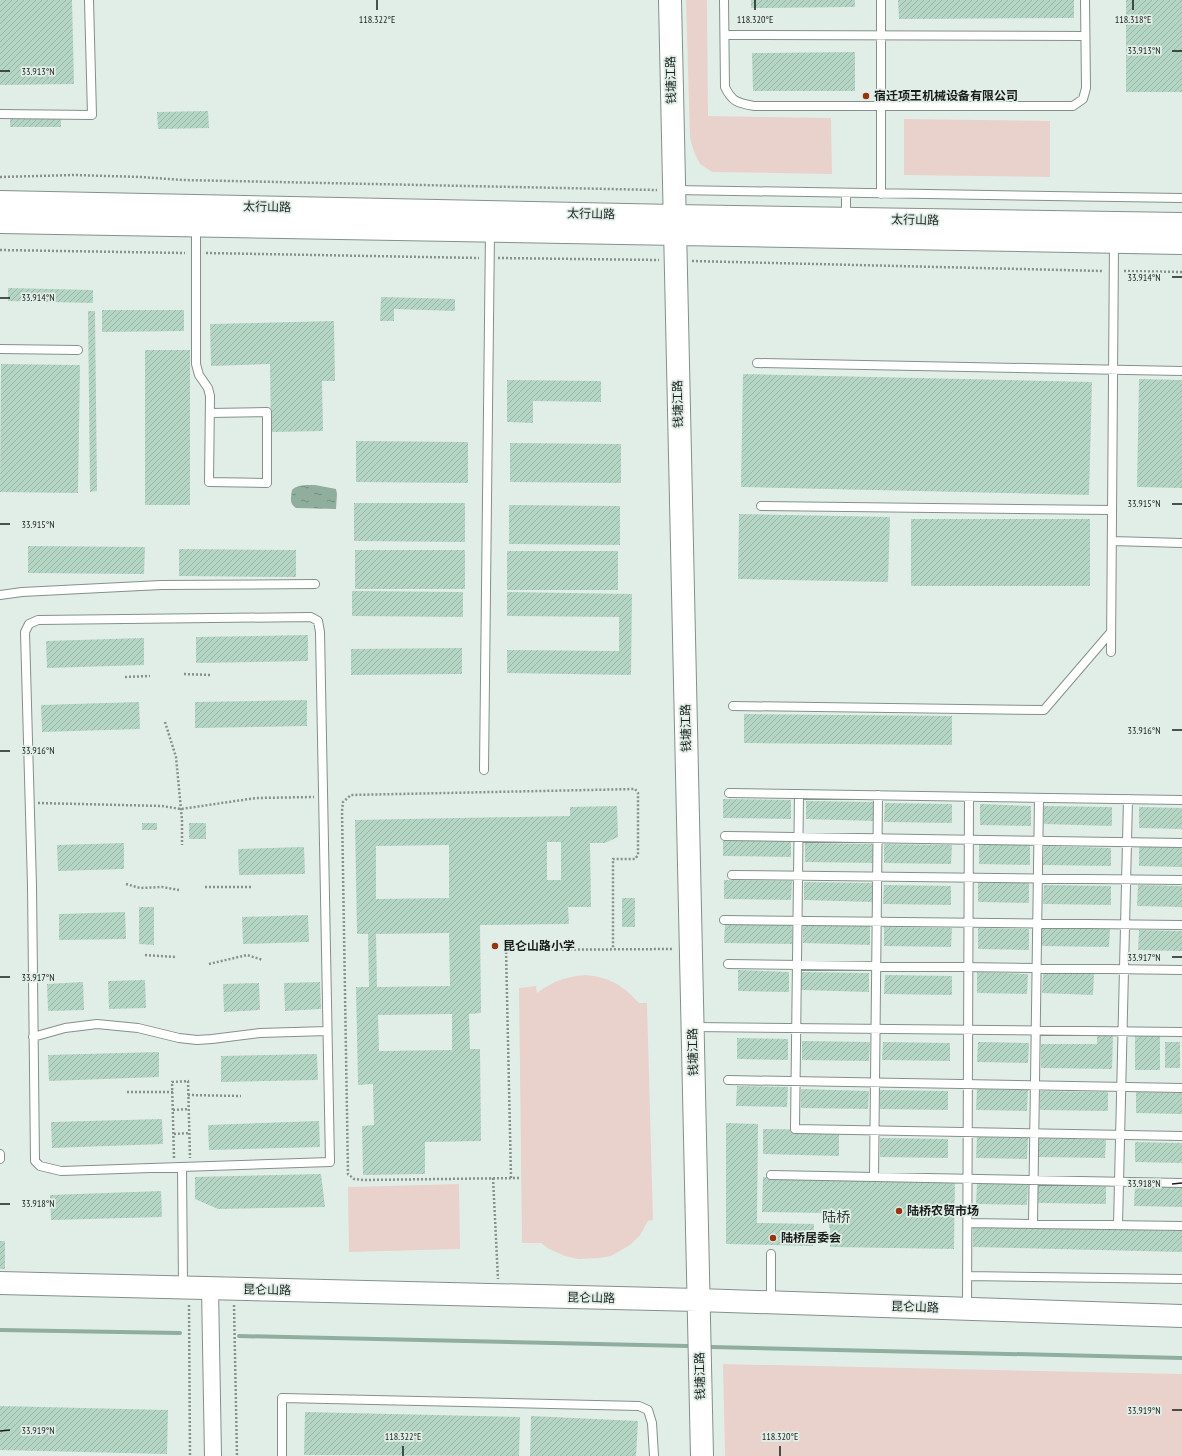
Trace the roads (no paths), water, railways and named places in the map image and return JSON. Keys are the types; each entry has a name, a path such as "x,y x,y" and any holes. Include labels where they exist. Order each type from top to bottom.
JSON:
{"street":[{"name":"钱塘江路","path":"670,0 702,1456"},
{"name":"太行山路","path":"0,202 196,216"},
{"name":"太行山路","path":"0,222 196,216 1114,232 1182,224"},
{"name":"太行山路","path":"674,225 846,218 1114,232 1182,243"},
{"name":"昆仑山路","path":"0,1283 771,1302 1182,1316"},
{"path":"194,1288 213,1456"}],"lane":[{"path":"0,114 92,115 89,0"},
{"path":"724,0 725,87 730,98 742,104 754,106 1074,106 1083,99 1086,88 1085,0"},
{"path":"881,194 882,0"},
{"path":"725,35 1086,36"},
{"path":"674,190 1182,198"},
{"path":"846,193 846,218"},
{"path":"196,216 196,364 199,375 208,388 210,396 209,482 267,483 267,412 210,413"},
{"path":"484,770 490,221"},
{"path":"1111,652 1114,232"},
{"path":"0,349 78,350"},
{"path":"757,363 1182,371"},
{"path":"761,506 1112,510"},
{"path":"1112,541 1182,543"},
{"path":"0,595 22,592 161,584 315,584"},
{"path":"311,617 318,621 320,632 330,1162 61,1171 40,1166 35,1161 33,1037 32,886 25,632 29,624 38,620 311,617"},
{"path":"733,706 1044,710 1111,632"},
{"path":"729,793 1182,800"},
{"path":"799,794 795,1128 1182,1136"},
{"path":"874,1177 878,795"},
{"path":"967,1309 969,797"},
{"path":"1033,1224 1039,798"},
{"path":"1118,1225 1128,799"},
{"path":"726,836 1182,843"},
{"path":"732,875 1182,880"},
{"path":"724,920 1182,925"},
{"path":"728,964 1182,970"},
{"path":"33,1037 65,1028 96,1024 138,1028 179,1038 196,1040 212,1040 260,1032 327,1031"},
{"path":"692,1027 1182,1032"},
{"path":"728,1080 1182,1088"},
{"path":"0,1154 0,1159"},
{"path":"182,1167 194,1288"},
{"path":"771,1175 1182,1183"},
{"path":"968,1223 1182,1226"},
{"path":"771,1254 771,1302"},
{"path":"967,1276 1182,1279"},
{"path":"282,1456 282,1398 639,1406 648,1410 652,1423 654,1456"}],"water":[{"path":"306,485 336,489 336,509 296,508 292,504 292,490 294,488"}],"waterway":[{"path":"0,1330 180,1333"},
{"path":"239,1336 687,1346"},
{"path":"712,1347 1182,1358"}],"place":[{"name":"宿迁项王机械设备有限公司","path":"866,96"},
{"name":"昆仑山路小学","path":"495,946"},
{"name":"陆桥农贸市场","path":"899,1211"},
{"name":"陆桥居委会","path":"773,1238"}],"district":[{"name":"陆桥","path":"836,1217"}]}
